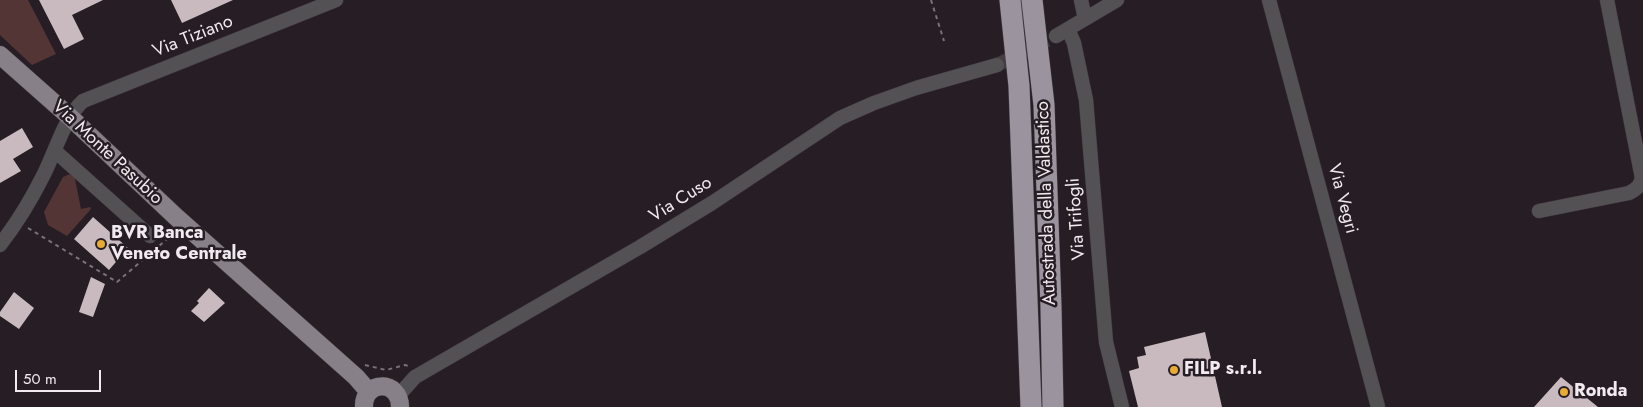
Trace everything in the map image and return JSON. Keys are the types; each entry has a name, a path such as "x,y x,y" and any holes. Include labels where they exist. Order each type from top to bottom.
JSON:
{"highway":[{"name":"Autostrada della Valdastico","path":"1010,0 1018,86 1031,407"},
{"name":"Autostrada della Valdastico","path":"1032,0 1044,105 1053,407"}],"main road":[{"name":"Via Monte Pasubio","path":"0,55 70,117 185,225 356,377 366,400 378,387 384,386 390,388 399,401"}],"street":[{"name":"Via Tiziano","path":"70,117 77,106 83,101 336,0"},
{"path":"1081,0 1085,19 1117,0"},
{"name":"Via Vegri","path":"1269,0 1378,407"},
{"path":"1539,211 1629,193 1640,186 1642,178 1607,0"},
{"name":"Via Trifogli","path":"1085,19 1062,33 1074,44 1086,100 1106,342 1122,407"},
{"name":"Via Cuso","path":"399,401 415,377 640,247 712,203 840,118 916,88 997,65"},
{"path":"0,245 18,221 43,176 70,117"},
{"path":"55,151 150,236"}],"path":[{"path":"931,0 944,41"},
{"path":"18,221 116,282 185,225"},
{"path":"356,377 364,366 367,365 386,370 408,366 415,377"}],"shaded area":[{"path":"0,0 28,0 56,54 32,65 0,35"},
{"path":"70,174 75,179 81,209 90,207 91,209 67,236 48,225 44,212 63,177"}],"building":[{"path":"39,0 103,0 72,15 84,39 64,49"},
{"path":"171,0 233,0 182,23"},
{"path":"22,128 33,147 13,159 21,171 0,183 0,141"},
{"path":"93,217 128,248 109,270 74,239"},
{"path":"91,277 105,284 93,317 79,312"},
{"path":"209,288 225,303 204,322 191,311"},
{"path":"14,292 34,308 19,329 0,316 0,312"},
{"name":"FILP s.r.l.","path":"1205,332 1222,407 1138,407 1129,371 1139,368 1137,357 1146,355 1144,347"},
{"name":"Ronda","path":"1561,377 1598,407 1534,407"}],"tunnel":[{"path":"997,65 1056,36"}],"place":[{"name":"BVR Banca Veneto Centrale","path":"101,244"},
{"name":"FILP s.r.l.","path":"1174,370"},
{"name":"Ronda","path":"1564,392"}]}
